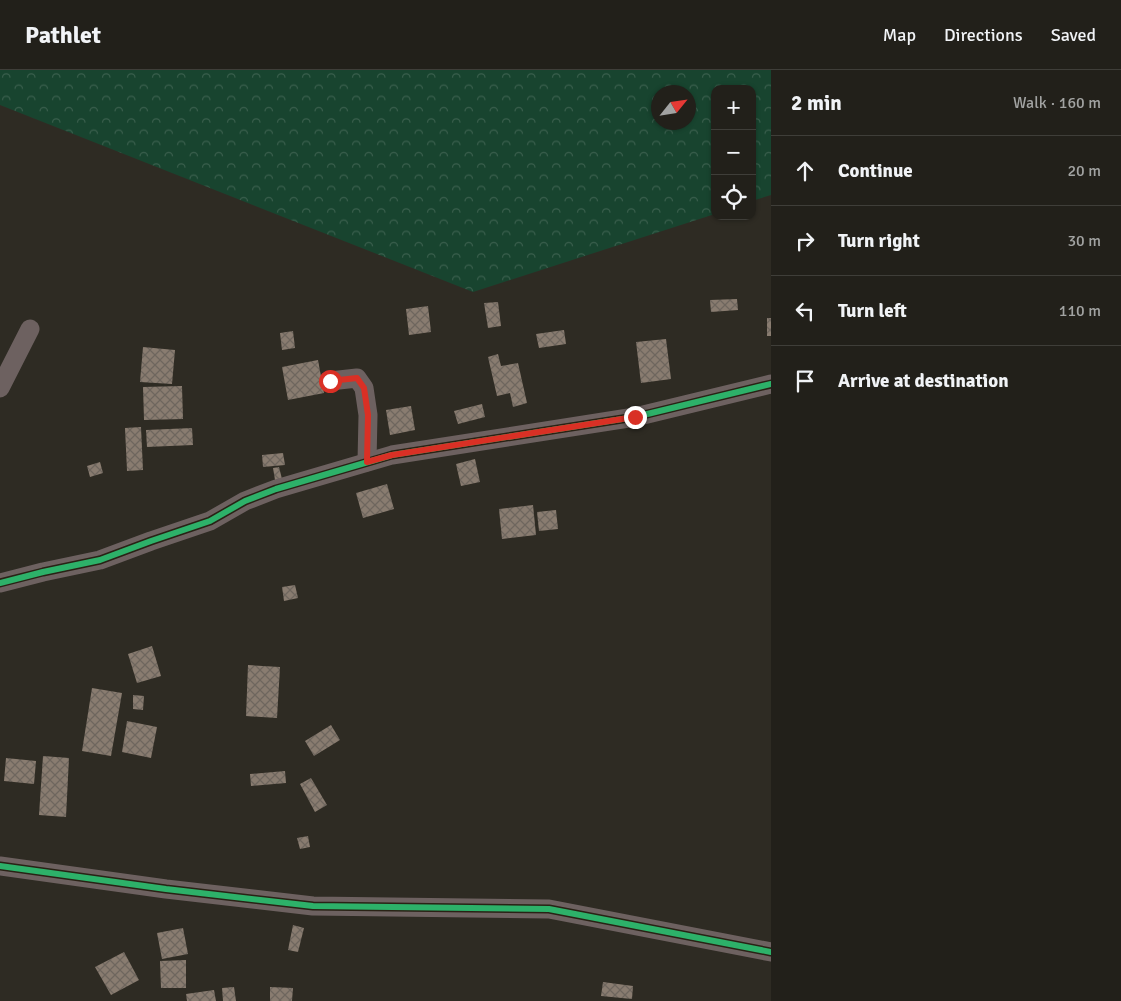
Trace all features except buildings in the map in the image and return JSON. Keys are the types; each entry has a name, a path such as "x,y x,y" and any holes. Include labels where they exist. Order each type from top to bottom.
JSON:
{"street":[{"path":"0,388 30,329"},
{"path":"330,381 357,378 364,388 368,415 367,462"},
{"path":"0,583 100,560 210,521 245,501 276,489 392,455 635,417 771,384"},
{"path":"0,866 166,889 313,906 549,909 771,952"}],"green space":[{"path":"0,70 771,70 771,195 756,200 756,85 711,85 711,215 473,292 0,105"}],"cycle path":[{"path":"0,583 100,560 210,521 245,501 276,489 392,455 635,417 771,384"},
{"path":"0,866 166,889 313,906 549,909 771,952"}],"route":[{"path":"330,381 357,378 364,388 368,415 367,462 392,455 635,417"}]}
